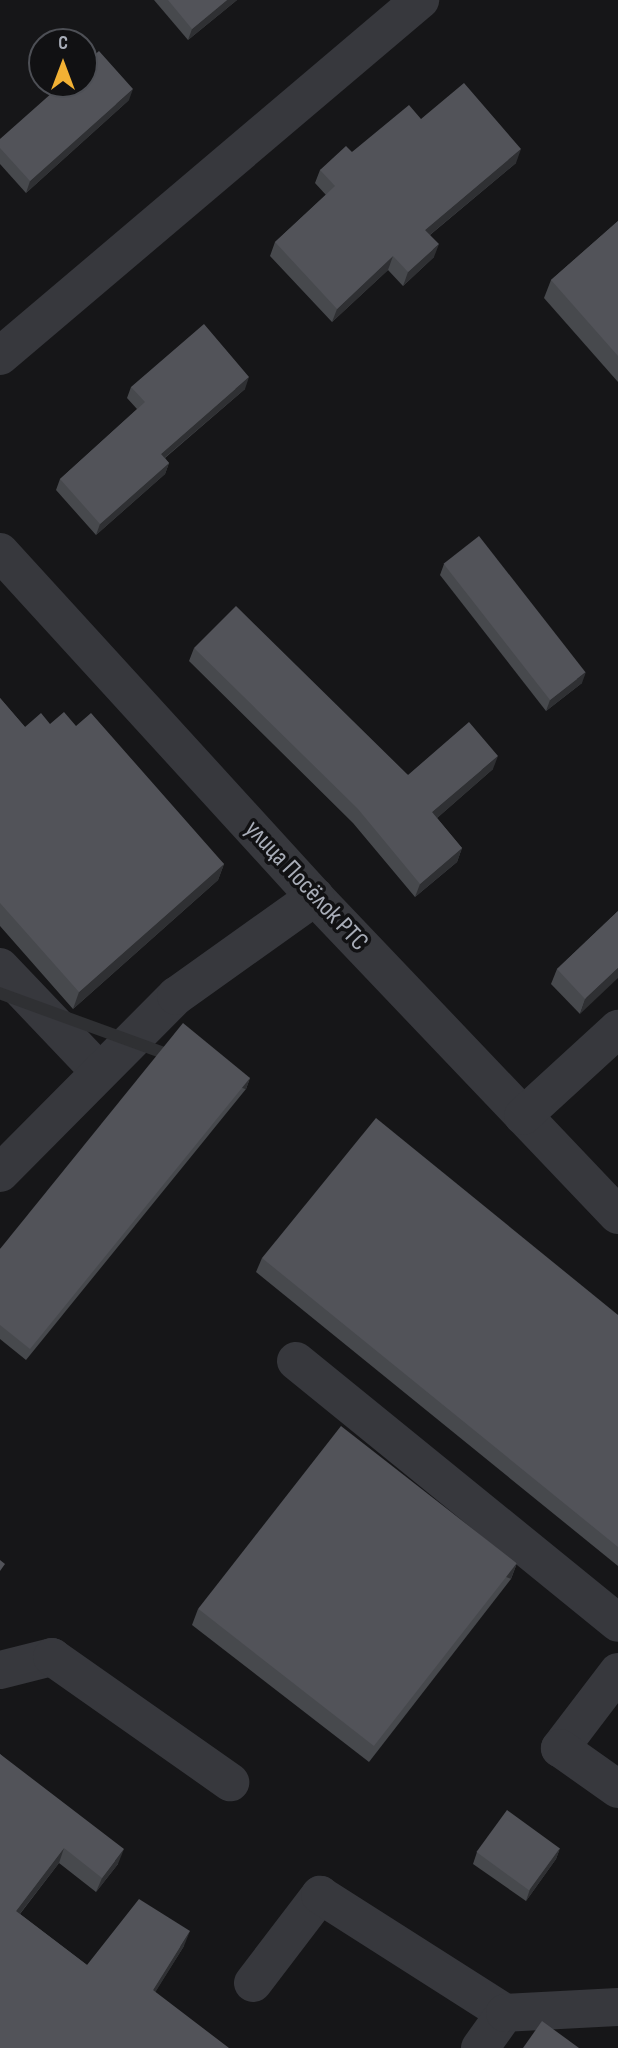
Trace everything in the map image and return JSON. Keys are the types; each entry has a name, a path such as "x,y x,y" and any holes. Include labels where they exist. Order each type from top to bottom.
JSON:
{"street":[{"path":"0,356 420,0"},
{"name":"улица Посёлок РТС","path":"0,552 315,897 618,1215"},
{"path":"4,1159 176,996 315,897"},
{"path":"0,967 99,1071"},
{"path":"523,1116 618,1029"},
{"path":"296,1361 618,1623"},
{"path":"0,1670 52,1657 230,1782"},
{"path":"618,1672 560,1748 618,1789"},
{"path":"253,1983 320,1895 505,2013 618,2007"},
{"path":"480,2048 505,2013"}],"building":[{"path":"168,0 227,0 192,29"},
{"path":"98,52 133,89 30,181 0,148 0,139 46,98 98,98"},
{"path":"464,83 521,149 425,230 439,244 408,272 393,256 337,309 275,242 335,186 320,170 346,146 352,152 409,105 421,119"},
{"path":"618,221 618,356 551,280"},
{"path":"204,324 249,377 161,454 169,463 100,524 60,479 145,402 131,387"},
{"path":"479,536 586,672 550,700 444,564"},
{"path":"236,606 408,775 469,722 498,756 432,812 462,848 420,884 358,809 194,648"},
{"path":"0,698 25,727 41,713 50,724 64,712 76,726 91,713 224,864 79,992 0,903"},
{"path":"618,911 618,968 585,999 557,969"},
{"path":"183,1023 250,1078 30,1349 0,1325 0,1249"},
{"path":"376,1118 618,1315 618,1547 262,1258"},
{"path":"341,1426 517,1563 374,1746 198,1609"},
{"path":"0,1754 124,1849 102,1878 64,1848 16,1911 87,1965 139,1899 190,1931 153,1990 229,2048 0,2048"},
{"path":"507,1810 560,1848 529,1890 476,1852"},
{"path":"542,2021 579,2048 523,2048"}]}
